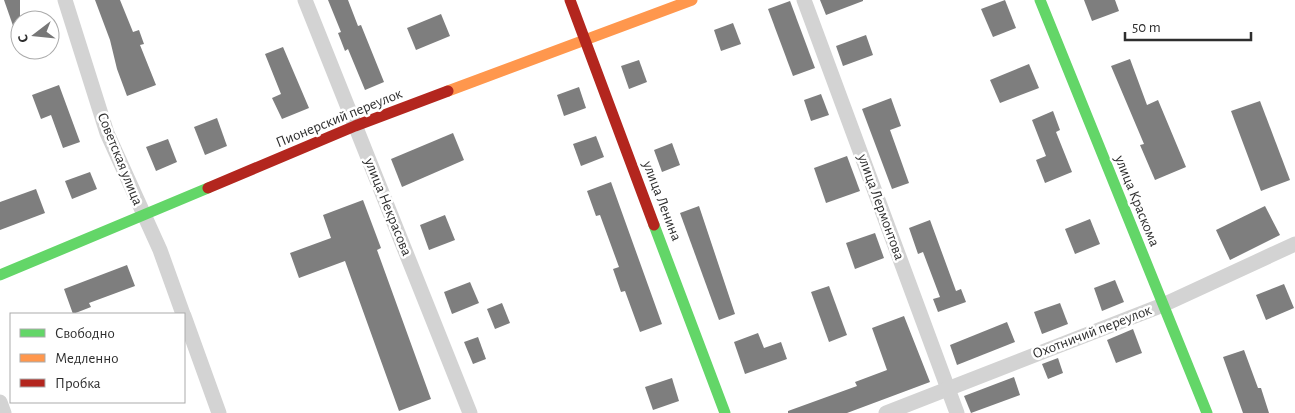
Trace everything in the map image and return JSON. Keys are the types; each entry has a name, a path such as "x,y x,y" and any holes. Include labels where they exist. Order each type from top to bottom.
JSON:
{"street":[{"name":"Советская улица","path":"65,0 107,133 160,250 183,313"},
{"name":"улица Некрасова","path":"305,0 470,413"},
{"name":"улица Ленина","path":"570,0 725,413"},
{"name":"Пионерский переулок","path":"0,275 355,126 692,0"},
{"name":"улица Лермонтова","path":"804,0 957,413"},
{"name":"улица Краскома","path":"1040,0 1207,413"},
{"name":"Охотничий переулок","path":"886,413 1163,305 1295,244"},
{"name":"Советская улица","path":"185,318 220,413"},
{"path":"0,402 4,413"}],"building":[{"path":"4,0 20,0 20,10 10,10 10,17"},
{"path":"95,0 120,0 133,32 139,30 144,44 140,45 156,85 127,96 117,69 110,40"},
{"path":"328,0 348,0 358,26 361,25 384,82 365,90 348,49 345,51 338,33 341,32"},
{"path":"820,0 863,0 863,1 826,15"},
{"path":"1005,0 1016,28 993,37 981,9"},
{"path":"1084,0 1115,0 1119,11 1092,21"},
{"path":"790,1 815,68 793,76 768,9"},
{"path":"441,14 450,36 416,50 407,28"},
{"path":"733,23 741,44 721,51 714,30"},
{"path":"866,35 873,55 843,66 836,46"},
{"path":"283,47 309,108 282,119 272,98 281,94 265,54"},
{"path":"1130,59 1147,105 1158,100 1186,167 1155,180 1140,145 1144,144 1111,66"},
{"path":"639,60 647,82 629,89 621,66"},
{"path":"1029,64 1039,88 1000,103 990,80"},
{"path":"59,85 80,142 63,148 51,115 41,119 32,95"},
{"path":"579,87 586,108 564,116 557,95"},
{"path":"821,94 829,115 811,121 804,100"},
{"path":"891,98 901,126 890,130 909,183 892,189 862,109"},
{"path":"1260,101 1290,180 1261,191 1231,111"},
{"path":"1053,111 1060,130 1056,132 1072,172 1045,183 1036,160 1046,156 1032,120"},
{"path":"217,118 227,146 205,155 194,127"},
{"path":"453,133 464,160 402,187 391,159"},
{"path":"596,136 604,157 581,166 573,144"},
{"path":"168,139 177,162 156,171 146,147"},
{"path":"672,143 680,165 662,172 654,150"},
{"path":"847,156 860,191 826,203 814,168"},
{"path":"90,172 97,189 72,199 65,181"},
{"path":"611,182 662,324 640,332 625,291 621,292 613,269 619,267 600,215 596,216 587,191"},
{"path":"36,189 45,213 0,230 0,202"},
{"path":"363,200 381,248 377,250 431,399 399,411 345,261 299,278 290,253 331,238 323,215"},
{"path":"699,206 735,314 719,320 680,213"},
{"path":"1265,206 1280,235 1230,260 1216,230"},
{"path":"445,215 455,240 429,250 420,225"},
{"path":"1090,219 1100,244 1075,254 1065,229"},
{"path":"930,220 956,291 961,289 966,302 938,312 933,299 940,297 923,252 918,254 909,228"},
{"path":"875,233 884,258 855,269 846,243"},
{"path":"127,265 135,286 89,303 91,307 76,313 73,313 64,289"},
{"path":"1115,280 1124,302 1102,311 1094,288"},
{"path":"470,282 479,303 452,314 444,292"},
{"path":"1284,284 1294,308 1266,320 1256,295"},
{"path":"829,286 847,335 829,342 811,292"},
{"path":"502,303 510,323 495,329 487,309"},
{"path":"1060,303 1068,324 1042,334 1034,312"},
{"path":"904,316 930,382 847,413 788,413 788,411 857,386 855,382 887,370 872,328"},
{"path":"1007,322 1015,342 957,365 950,345"},
{"path":"1133,329 1142,353 1116,363 1107,340"},
{"path":"758,333 764,348 781,342 787,359 745,374 734,342"},
{"path":"478,337 486,359 473,364 464,342"},
{"path":"1244,350 1258,388 1261,388 1269,413 1243,413 1223,357"},
{"path":"1058,358 1063,373 1048,379 1042,364"},
{"path":"1014,377 1020,395 971,413 964,396"},
{"path":"672,378 679,401 653,410 645,387"}],"traffic: fast":[{"path":"1040,0 1207,413"},
{"path":"0,275 208,188"},
{"path":"654,225 725,413"}],"traffic: slow":[{"path":"448,91 692,0"}],"traffic: jam":[{"path":"570,0 654,225"},
{"path":"208,188 355,126 448,91"}]}
